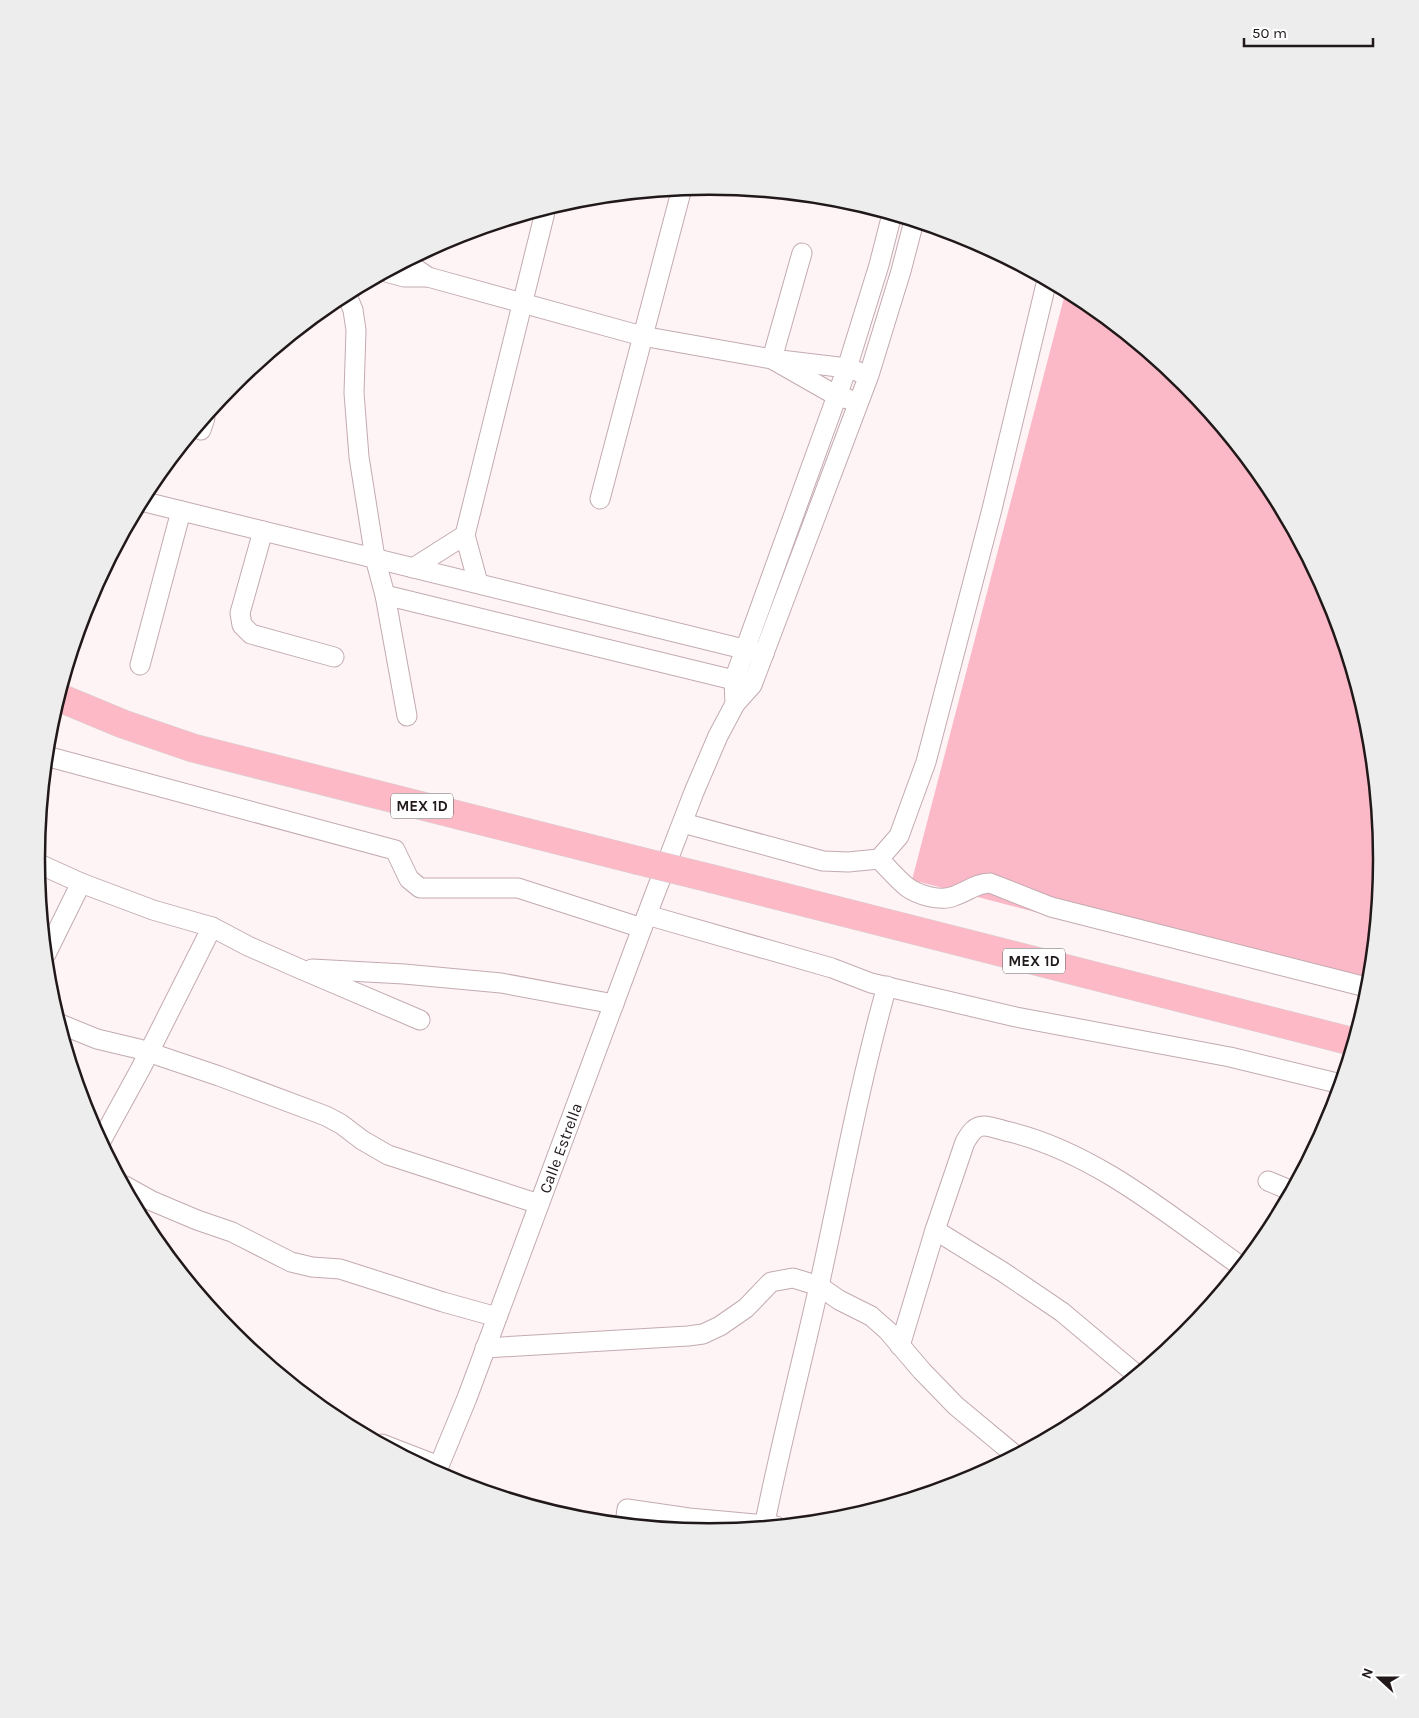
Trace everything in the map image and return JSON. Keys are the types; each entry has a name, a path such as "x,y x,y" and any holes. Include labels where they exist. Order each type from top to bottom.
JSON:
{"highway":[{"name":"MEX 1D","path":"65,701 131,727 193,748 1348,1041"}],"street":[{"path":"600,499 680,196"},
{"path":"478,583 465,535 544,216"},
{"path":"735,704 734,680 847,368 879,265 890,220"},
{"path":"385,595 752,685 869,375 913,227"},
{"path":"772,359 802,253"},
{"path":"879,265 901,271"},
{"path":"411,266 428,277"},
{"path":"395,274 404,277 428,277 642,336 772,359 847,368 869,375"},
{"path":"682,823 823,861 848,862 879,859 899,836 926,762 992,508 1046,286"},
{"path":"349,301 353,310 357,345 354,393 359,457 375,558 385,595 407,716"},
{"path":"772,359 837,396 859,403"},
{"path":"149,503 764,654"},
{"path":"140,665 181,512"},
{"path":"263,531 240,613 242,625 251,634 334,657"},
{"path":"414,568 465,535"},
{"name":"Calle Estrella","path":"439,1465 486,1348 682,823 718,736 735,704 752,685"},
{"path":"53,758 395,850 409,879 420,888 518,888 832,968 871,984 887,986 1016,1017 1230,1057 1335,1083"},
{"path":"879,859 908,888 933,897 945,899 954,897 982,883 990,883 1051,907 1362,986"},
{"path":"45,867 81,883 152,910 212,927 248,946 420,1020"},
{"path":"51,944 81,883"},
{"path":"105,1134 212,927"},
{"path":"298,968 404,974 501,984 614,1004"},
{"path":"769,1521 781,1446 852,1128 887,986"},
{"path":"67,1027 97,1039 148,1052 219,1076 326,1116 388,1156 539,1204"},
{"path":"900,1346 935,1230 966,1142 972,1131 984,1126 1035,1138 1093,1164 1238,1263"},
{"path":"1268,1181 1286,1189"},
{"path":"134,1192 197,1220 232,1232 291,1262 312,1267 340,1269 443,1302 497,1316"},
{"path":"935,1230 1003,1272 1062,1312 1133,1371"},
{"path":"486,1348 703,1334 720,1326 746,1308 771,1282 793,1278 818,1286 839,1300 871,1316 888,1331 922,1371 956,1406 1010,1451"},
{"path":"625,1518 626,1509 736,1523"}],"shaded area":[{"path":"1064,297 1079,306 1148,359 1209,421 1237,454 1285,527 1323,605 1339,645 1361,729 1373,816 1373,902 1359,996 912,880"}]}
